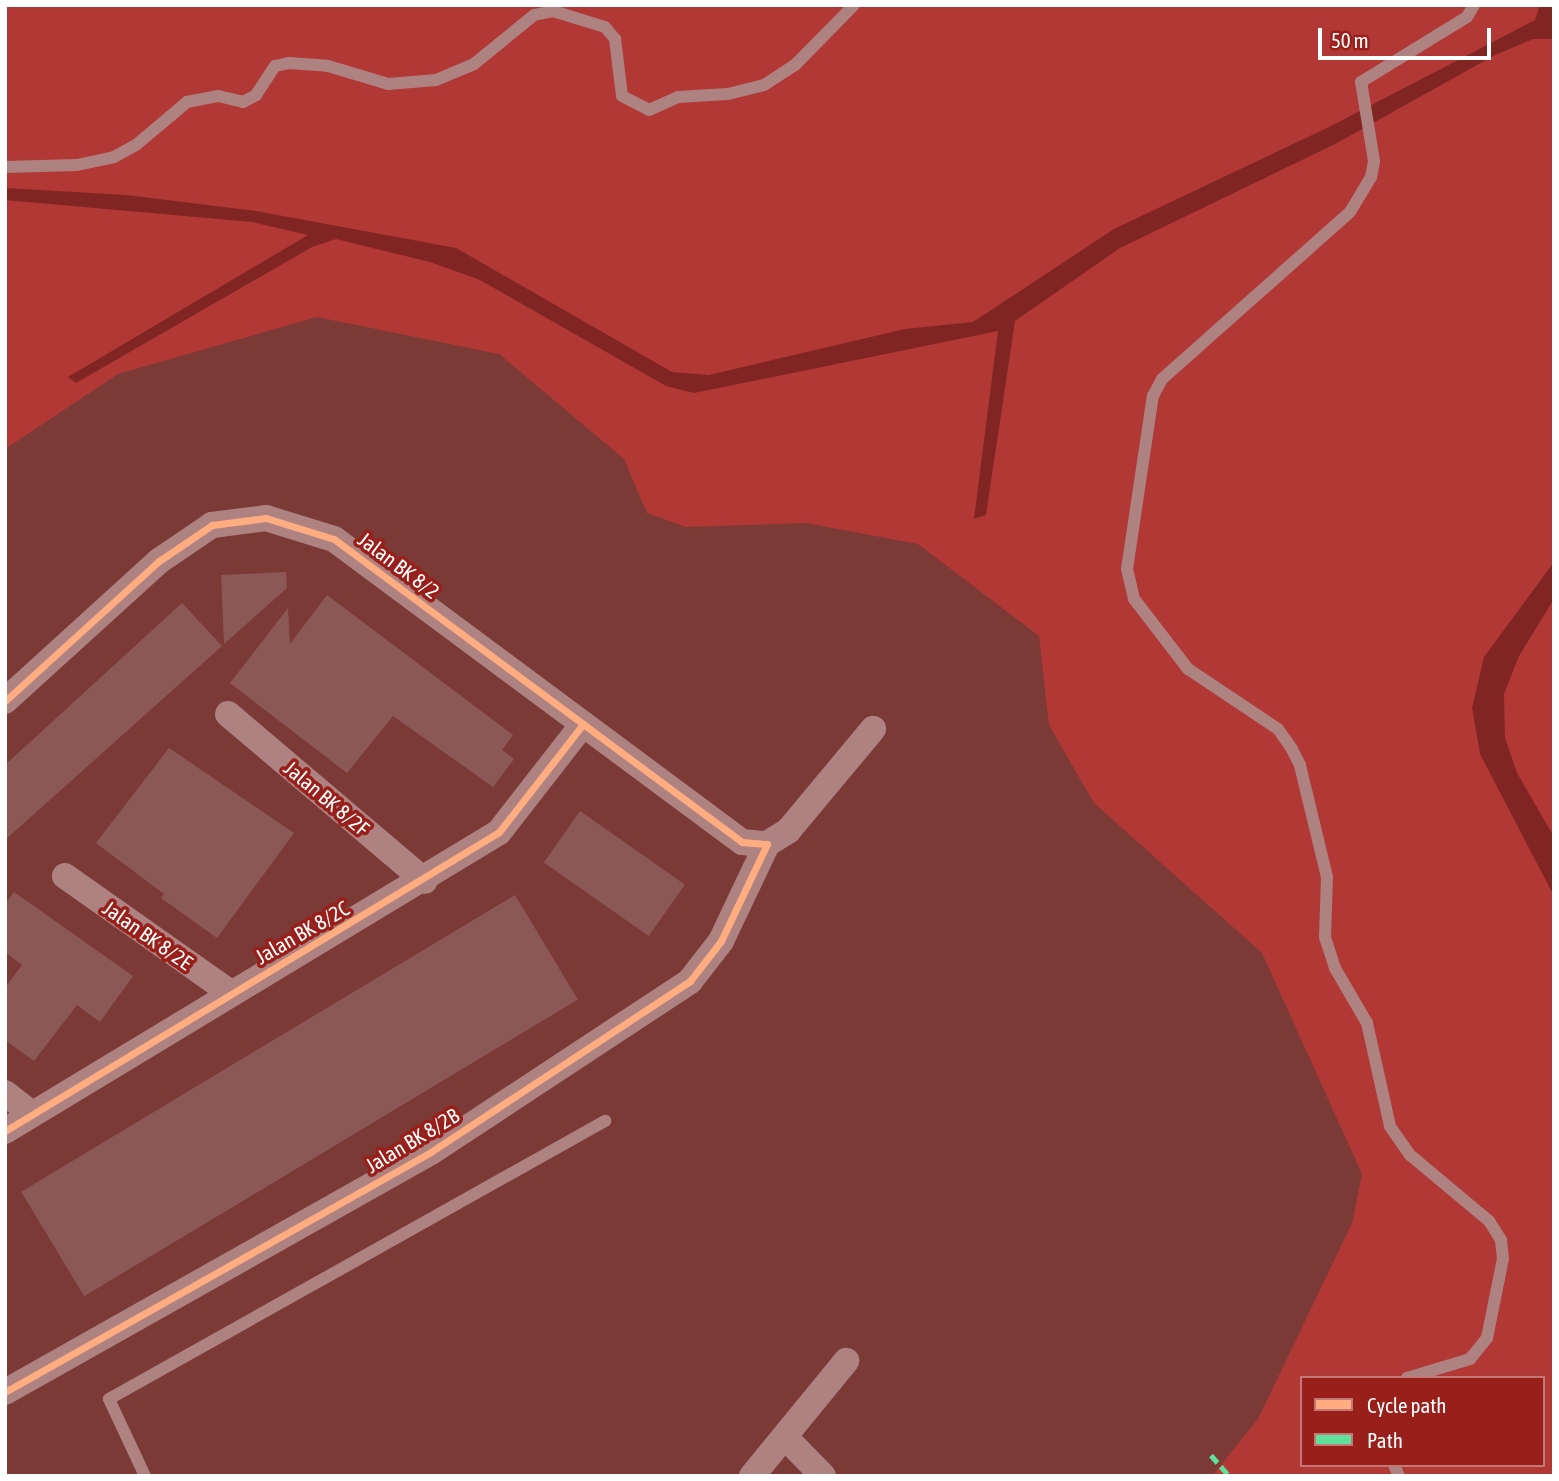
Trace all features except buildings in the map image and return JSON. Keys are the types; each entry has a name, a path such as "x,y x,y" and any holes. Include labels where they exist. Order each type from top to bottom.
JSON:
{"street":[{"name":"Jalan BK 8/2","path":"5,701 159,561 212,525 266,518 334,539 742,842 767,844"},
{"name":"Jalan BK 8/2F","path":"228,715 425,881"},
{"name":"Jalan BK 8/2C","path":"5,1131 231,993 425,881 499,832 583,724"},
{"path":"767,844 788,831 873,729"},
{"name":"Jalan BK 8/2B","path":"5,1392 431,1152 690,981 721,941 767,844"},
{"name":"Jalan BK 8/2E","path":"65,876 231,993"},
{"path":"5,1093 31,1113"},
{"path":"752,1476 846,1361"},
{"path":"785,1437 816,1473"}],"lane":[{"path":"5,167 77,165 114,157 136,145 187,102 218,96 243,102 256,94 275,66 289,63 328,66 388,85 436,80 474,64 534,15 553,11 605,27 615,39 622,96 649,110 678,97 728,94 764,85 795,65 854,5"},
{"path":"1414,1376 1470,1359 1487,1338 1503,1259 1501,1240 1489,1221 1410,1155 1390,1126 1367,1023 1335,968 1325,937 1327,877 1300,765 1292,749 1278,729 1188,669 1133,599 1127,569 1153,396 1162,379 1350,212 1371,177 1371,137 1359,91 1369,76 1466,17 1474,5"},
{"path":"145,1476 109,1399 605,1121"}],"shaded area":[{"path":"5,5 1554,5 1554,1476 1212,1476 1258,1419 1352,1223 1362,1174 1262,953 1094,803 1049,725 1039,636 918,544 806,523 686,527 647,513 624,459 499,354 317,317 118,374 5,449"},
{"path":"1540,5 1554,5 1554,39 1533,39 1495,55 1337,143 1120,248 1015,321 986,515 974,519 998,331 694,393 666,386 480,280 430,262 336,239 312,247 76,383 68,377 308,235 252,222 5,200 5,188 126,195 256,211 456,248 672,372 709,375 905,329 973,322 1114,229 1331,126 1535,20"},
{"path":"1554,562 1554,599 1519,656 1504,694 1505,738 1517,773 1554,837 1554,896 1480,754 1472,708 1484,657"}],"marked path":[{"path":"1211,1455 1229,1476"}],"cycle path":[{"path":"5,701 159,561 212,525 266,518 334,539 742,842 767,844 721,941 690,981 431,1152 5,1392"},
{"path":"5,1131 499,832 583,724"}]}
